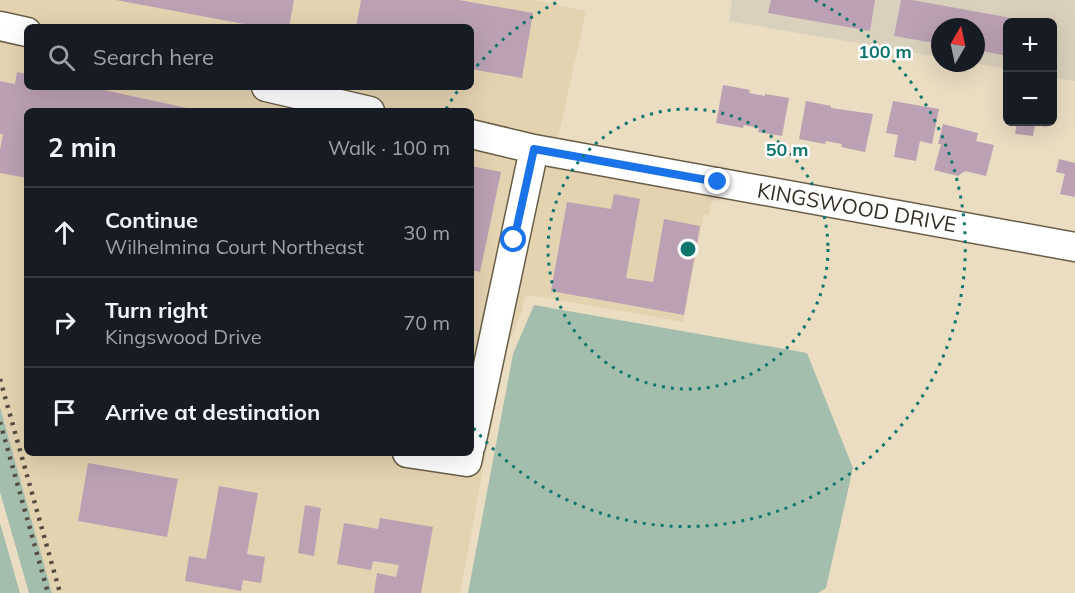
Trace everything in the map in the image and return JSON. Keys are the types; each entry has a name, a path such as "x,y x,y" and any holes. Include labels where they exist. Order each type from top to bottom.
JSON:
{"street":[{"path":"0,26 24,31"},
{"path":"279,90 357,108"},
{"name":"KINGSWOOD DRIVE","path":"474,135 534,149 1075,247"},
{"path":"474,430 534,149"}],"shaded area":[{"path":"0,0 534,0 586,11 557,142 527,136 474,384 474,108 24,108 24,456 458,456 456,471 474,475 541,161 714,192 709,215 704,214 683,322 536,296 525,297 521,314 505,352 460,593 52,593 0,407"},
{"path":"732,0 1075,0 1075,81 1057,78 1057,18 1003,18 1003,68 985,65 985,18 931,18 931,55 729,21"}],"green space":[{"path":"534,305 807,353 853,468 826,588 818,593 468,593 513,354"},
{"path":"0,407 52,593 29,593 0,492"},
{"path":"0,523 20,593 0,593"}],"building":[{"path":"116,0 294,0 290,24 244,24"},
{"path":"361,0 459,0 533,13 522,78 474,70 474,24 357,24"},
{"path":"771,0 875,0 870,31 768,13"},
{"path":"901,0 1011,18 1003,18 1003,55 985,52 985,18 931,18 931,42 894,36"},
{"path":"17,72 24,73 24,90 104,90 187,108 24,108 24,177 0,173 3,134 0,134 0,81 15,84"},
{"path":"723,85 750,90 749,93 789,98 782,136 758,132 759,128 744,125 743,128 716,123"},
{"path":"806,101 831,106 831,108 873,114 865,152 841,147 842,144 826,141 825,144 799,139"},
{"path":"893,101 939,109 932,144 920,141 916,161 894,157 898,135 886,133"},
{"path":"943,124 978,133 976,141 994,145 986,176 965,171 958,176 934,170 941,144 938,144"},
{"path":"1016,126 1035,126 1033,136 1015,134"},
{"path":"1059,159 1075,163 1075,197 1060,194 1065,174 1056,172"},
{"path":"474,167 501,172 480,272 474,271"},
{"path":"614,194 640,199 626,278 653,282 664,219 700,226 684,315 551,291 567,202 611,209"},
{"path":"88,463 178,479 167,537 78,521"},
{"path":"219,486 258,493 247,554 265,557 261,583 243,580 241,591 185,581 189,556 206,559"},
{"path":"305,505 321,508 314,556 298,553"},
{"path":"380,518 433,527 421,593 374,593 377,573 396,577 399,565 373,561 371,570 337,564 344,523 378,529"}],"railway":[{"path":"0,379 60,593"},
{"path":"0,422 48,593"}],"route":[{"path":"514,240 534,149 718,182"}]}
